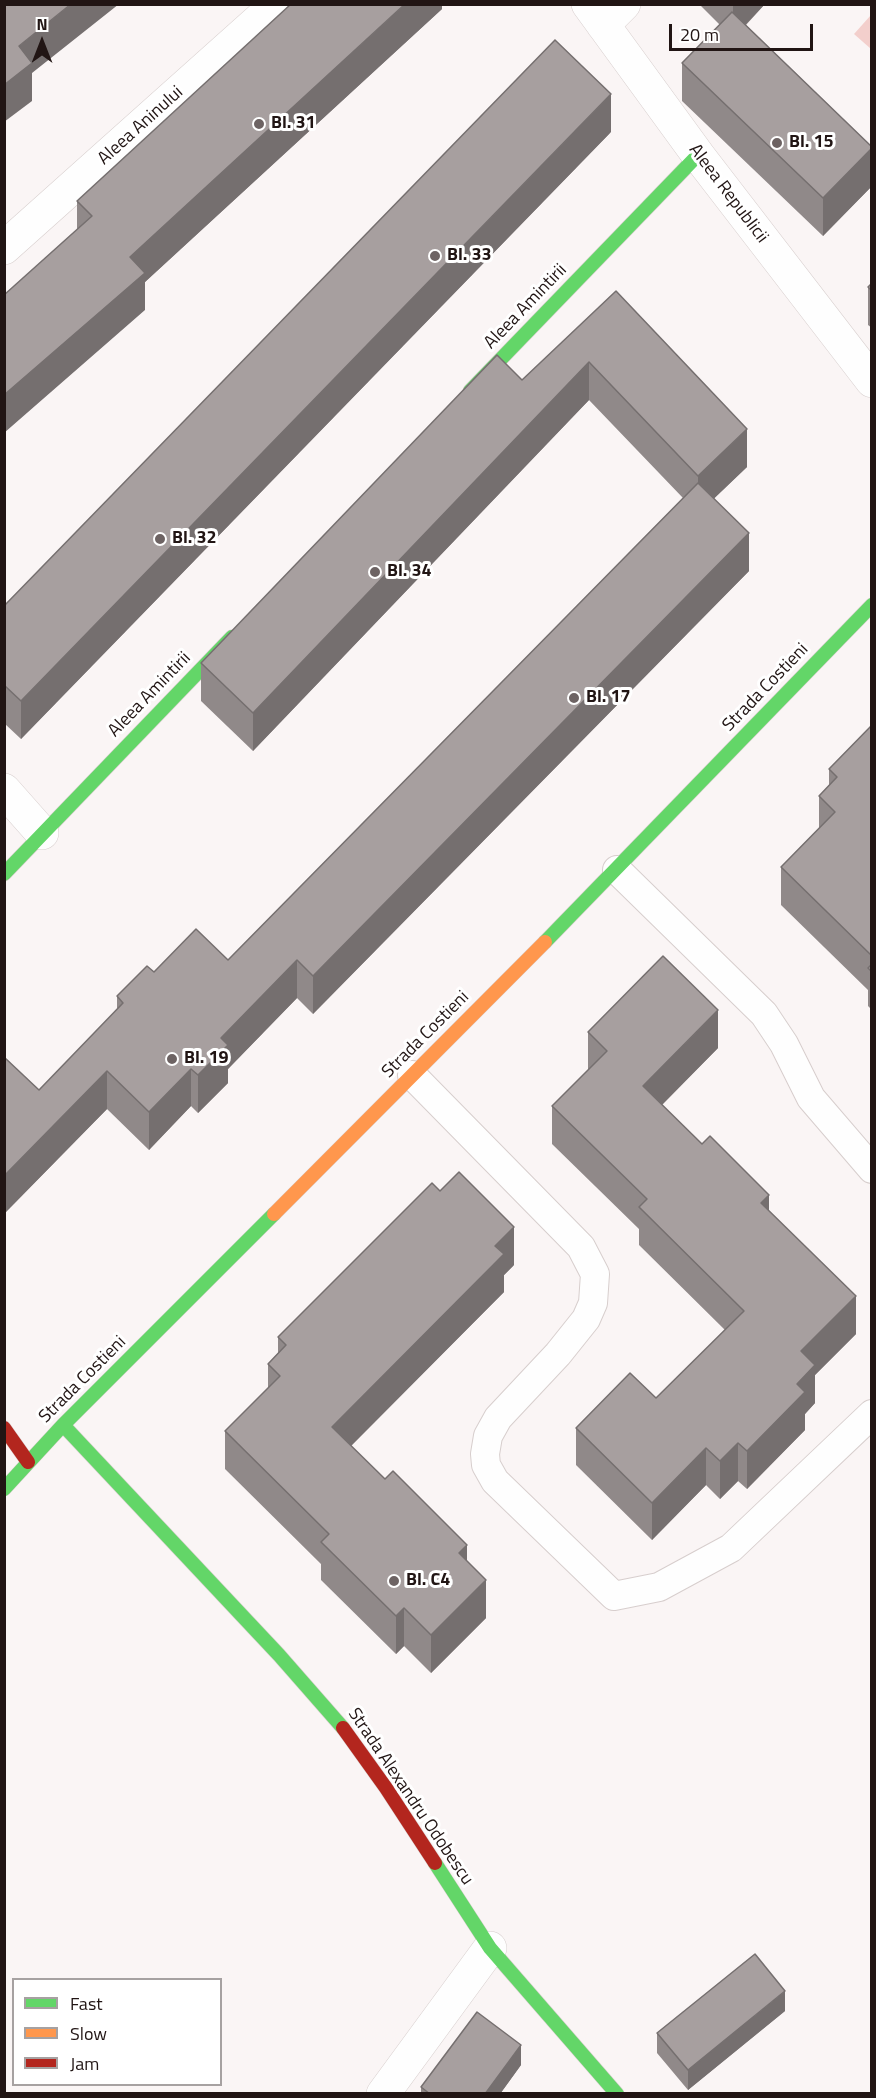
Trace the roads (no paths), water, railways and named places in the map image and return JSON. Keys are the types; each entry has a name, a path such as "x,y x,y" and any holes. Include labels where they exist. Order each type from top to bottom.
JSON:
{"street":[{"name":"Aleea Aninului","path":"4,248 277,4"},
{"name":"Aleea Republicii","path":"605,11 698,155 872,381"},
{"name":"Aleea Amintirii","path":"458,404 698,155"},
{"name":"Strada Costieni","path":"4,1489 63,1425 617,870 872,605"},
{"name":"Aleea Amintirii","path":"4,874 242,627"},
{"path":"4,790 42,833"},
{"name":"Strada Alexandru Odobescu","path":"63,1425 279,1655 338,1722 386,1788 490,1948 617,2094"},
{"path":"4,1428 28,1462"},
{"path":"383,2094 490,1948"}],"lane":[{"path":"617,870 764,1014 784,1044 811,1098 872,1169"},
{"path":"412,1075 581,1247 595,1274 593,1303 586,1319 558,1354 498,1418 488,1436 485,1454 486,1465 495,1481 614,1596 658,1587 731,1548 872,1414"}],"place":[{"name":"Bl. 31","path":"259,124"},
{"name":"Bl. 15","path":"777,143"},
{"name":"Bl. 33","path":"435,256"},
{"name":"Bl. 32","path":"160,539"},
{"name":"Bl. 34","path":"375,572"},
{"name":"Bl. 17","path":"574,698"},
{"name":"Bl. 19","path":"172,1059"},
{"name":"Bl. C4","path":"394,1581"}]}
